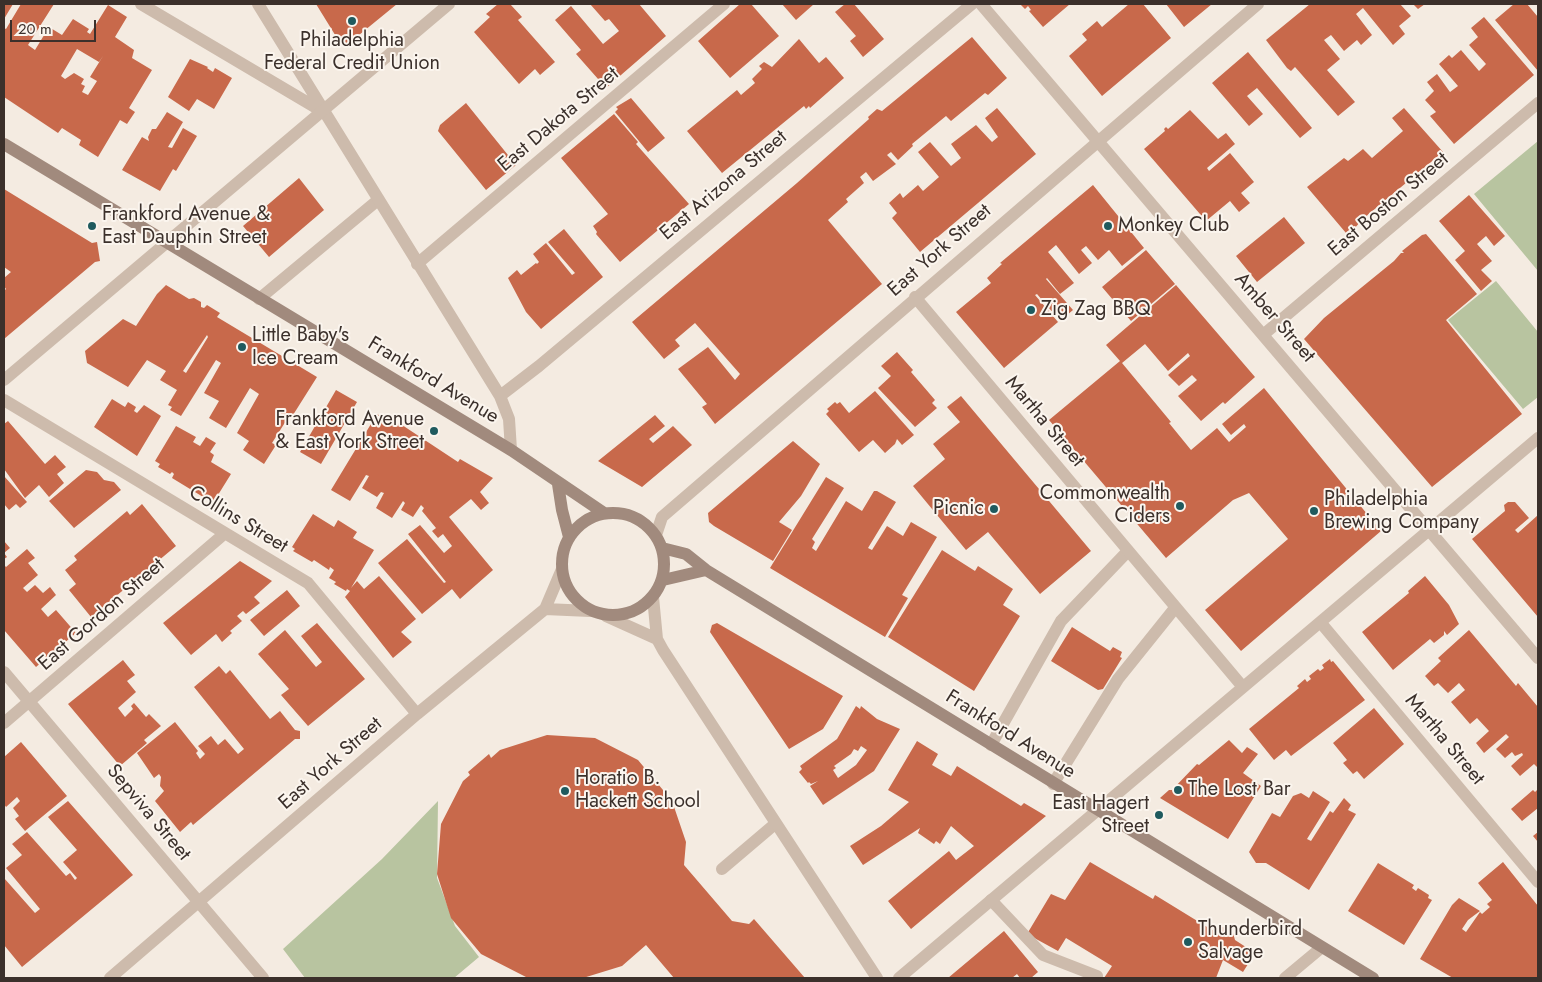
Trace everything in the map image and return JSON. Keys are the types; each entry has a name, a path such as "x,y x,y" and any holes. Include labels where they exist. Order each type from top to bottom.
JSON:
{"main road":[{"name":"Frankford Avenue","path":"4,144 511,450 558,484 604,513"},
{"path":"558,484 569,536"},
{"path":"604,513 623,513 642,521 656,535 662,548 665,564 663,580 653,597 640,609 624,615 606,616 590,611 576,601 566,586 562,569 563,552 569,536 578,526 590,518 604,513"},
{"name":"Frankford Avenue","path":"662,548 686,554 706,570 1097,811 1373,978"},
{"path":"663,580 706,570"}],"street":[{"path":"141,4 323,112"},
{"path":"258,4 500,396 509,419 511,450"},
{"path":"4,380 449,4"},
{"name":"East Dakota Street","path":"417,264 724,4"},
{"name":"East Arizona Street","path":"500,396 539,366 972,4"},
{"name":"Amber Street","path":"981,4 1431,530 1538,658"},
{"name":"East York Street","path":"656,535 662,517 1097,140 1258,4"},
{"name":"East Boston Street","path":"1263,335 1538,103"},
{"path":"260,298 378,200"},
{"name":"Martha Street","path":"915,297 1242,686"},
{"name":"Collins Street","path":"4,400 308,583 416,714"},
{"path":"899,978 1242,686 1321,623 1538,438"},
{"name":"East Gordon Street","path":"4,723 224,534"},
{"path":"991,745 1061,621 1128,551"},
{"name":"East York Street","path":"110,978 199,904 416,714 545,609 562,569"},
{"path":"653,597 658,639 775,824 877,978"},
{"path":"1053,784 1118,679 1175,608"},
{"path":"545,609 590,611"},
{"path":"606,616 658,639"},
{"name":"Martha Street","path":"1321,623 1538,882"},
{"name":"Sepviva Street","path":"4,672 263,978"},
{"path":"722,869 775,824"},
{"path":"991,900 1043,955 1097,976"},
{"path":"1285,978 1321,948"}],"green space":[{"path":"1538,141 1538,271 1474,194"},
{"path":"1496,281 1538,332 1538,397 1523,409 1448,320"},
{"path":"438,801 437,878 455,926 479,957 454,978 305,978 283,949 382,859"}],"building":[{"path":"4,4 13,4 4,19"},
{"path":"21,4 54,4 28,45 35,50 49,27 62,35 73,19 89,29 87,32 90,34 108,5 127,17 115,37 134,50 132,58 152,70 129,108 135,112 127,124 120,120 98,157 79,145 81,140 62,128 58,133 4,97 4,28 6,29","holes":["77,49 99,62 103,56 90,77 97,81 88,95 82,92 85,86 81,84 84,79 74,73 65,79 61,76"]},
{"path":"316,4 397,4 348,44 342,44"},
{"path":"498,4 510,4 522,17 518,20 555,62 540,75 535,69 519,84 474,32 490,17 486,14"},
{"path":"590,4 639,4 666,36 606,88 576,54 581,50 555,20 571,6 603,44 619,31 609,19 605,21"},
{"path":"740,4 751,4 779,36 730,78 698,41"},
{"path":"782,4 814,4 796,20"},
{"path":"845,4 854,4 884,39 863,57 850,41 856,36 835,12"},
{"path":"1020,4 1070,4 1043,27 1029,11 1031,10 1028,6 1025,9"},
{"path":"1129,4 1143,4 1171,38 1102,96 1069,56 1087,40 1082,34 1097,21 1102,27"},
{"path":"1166,4 1212,4 1184,27"},
{"path":"1310,4 1400,4 1411,16 1399,26 1405,34 1393,45 1363,8 1356,14 1372,35 1361,45 1357,40 1344,51 1331,35 1324,40 1340,59 1327,70 1355,102 1338,116 1295,67 1291,71 1287,68 1266,40"},
{"path":"1413,4 1425,4 1418,9"},
{"path":"1514,4 1527,4 1538,17 1538,71 1495,20"},
{"path":"1484,17 1534,75 1454,144 1430,116 1436,112 1425,100 1434,91 1427,82 1437,74 1450,92 1458,86 1439,64 1449,55 1452,58 1461,50 1479,71 1486,64 1469,45 1478,37 1471,28"},
{"path":"972,37 1007,78 988,95 985,93 951,121 946,116 912,144 913,146 898,160 891,152 887,155 896,164 873,181 866,172 860,177 864,183 846,199 848,202 828,220 882,284 715,424 702,407 707,404 678,369 708,347 735,380 740,374 695,323 675,340 680,346 664,359 632,322 797,183 869,119 868,117 877,109 882,111"},
{"path":"799,39 819,63 826,57 844,78 810,108 809,106 806,109 804,106 722,173 687,131 737,90 741,95 755,83 752,79 762,69 759,66 764,62 772,67"},
{"path":"1248,52 1312,128 1300,138 1257,88 1247,96 1263,114 1249,126 1212,83"},
{"path":"190,59 208,67 213,72 215,68 232,78 214,109 197,99 189,111 168,97"},
{"path":"631,98 665,138 648,152 615,112 618,109 616,107"},
{"path":"466,103 516,165 486,190 438,131 440,125"},
{"path":"997,108 1036,154 920,252 892,218 897,213 889,203 900,193 903,198 918,185 923,191 939,177 918,152 930,142 951,166 961,158 951,144 976,125 992,142 998,137 985,118"},
{"path":"1404,108 1443,152 1364,218 1351,232 1349,230 1346,233 1307,187 1344,158 1348,161 1363,149 1372,158 1403,131 1392,118"},
{"path":"1190,110 1218,139 1226,133 1235,144 1207,168 1209,171 1230,153 1254,182 1241,193 1250,203 1239,212 1230,201 1206,221 1144,149 1165,131 1166,127 1168,129"},
{"path":"167,112 183,122 168,147 172,148 183,128 197,136 176,171 173,169 160,191 122,170 142,137 149,141 148,137 152,129 156,129"},
{"path":"614,114 638,142 636,144 689,204 620,262 596,234 597,232 593,226 608,214 561,158"},
{"path":"299,178 324,210 269,257 243,226"},
{"path":"1093,185 1144,248 1122,266 1109,250 1098,260 1086,246 1081,250 1092,263 1079,274 1056,245 1048,252 1074,283 1060,294 1046,279 1073,310 1060,321 1037,294 1035,295 1058,322 1004,368 956,312 991,283 987,278 1002,264 1000,263"},
{"path":"4,189 92,243 97,242 100,261 95,262 4,339 4,291 6,289 4,278 11,272 4,267"},
{"path":"1469,195 1505,236 1494,246 1486,236 1477,244 1492,261 1481,270 1492,281 1481,291 1455,260 1465,251 1439,221"},
{"path":"1284,217 1305,243 1257,282 1236,256"},
{"path":"564,229 603,277 541,329 526,312 508,278 517,270 521,275 537,264 539,262 533,254 546,243 572,275 575,273 548,242"},
{"path":"1426,234 1477,294 1446,320 1522,414 1432,487 1304,339 1324,318 1394,261 1401,253 1404,253 1402,251"},
{"path":"1146,250 1175,284 1131,321 1102,287"},
{"path":"166,285 189,299 194,298 201,302 201,307 204,308 207,305 220,313 217,317 317,377 293,415 291,413 272,443 276,445 264,464 243,450 249,441 237,433 259,394 250,388 226,428 209,418 219,401 204,393 221,363 216,360 181,416 170,410 172,407 168,405 177,390 160,380 166,371 147,360 128,387 87,363 85,351 123,319 136,326 157,294","holes":["207,335 208,337 186,373 183,371"]},
{"path":"1176,285 1255,377 1225,404 1223,402 1201,421 1178,396 1197,380 1192,375 1179,386 1168,375 1190,356 1188,353 1168,371 1145,344 1122,363 1171,422 1169,423 1191,450 1217,428 1229,442 1246,427 1244,424 1231,435 1222,424 1264,388 1381,531 1241,651 1205,610 1288,539 1249,493 1233,500 1166,558 1049,420 1120,361 1106,345"},
{"path":"897,352 935,400 932,403 937,408 915,427 878,388 891,376 881,366"},
{"path":"336,390 357,402 321,464 300,452"},
{"path":"875,391 914,435 902,445 897,439 895,444 885,453 873,440 859,452 826,414 829,411 827,409 835,402 837,404 840,402 849,413"},
{"name":"Picnic","path":"961,396 1091,551 1040,594 988,532 966,550 913,486 945,459 933,444 960,422 947,407"},
{"path":"112,399 125,407 128,402 136,407 134,411 137,413 144,405 161,416 137,456 94,427"},
{"path":"377,414 397,426 399,423 458,462 460,459 493,478 480,492 489,503 481,510 471,499 449,517 493,570 460,599 452,589 422,614 378,563 407,539 444,583 446,582 408,534 420,525 444,553 452,546 443,534 438,538 432,531 436,528 422,511 424,508 421,505 413,517 401,510 405,503 403,501 392,518 376,508 384,493 381,492 377,497 362,488 369,476 366,475 350,501 331,490"},
{"path":"655,415 665,426 649,439 653,443 673,426 692,445 642,487 598,461"},
{"path":"8,421 45,464 55,455 66,467 57,474 64,483 49,497 39,485 25,498 4,469 4,424"},
{"path":"176,426 196,437 193,442 200,446 206,437 216,443 210,452 214,455 211,462 231,474 213,503 172,478 174,474 172,472 170,474 158,467 160,464 155,461"},
{"path":"793,441 820,464 801,496 779,522 792,530 773,561 714,526 709,522 708,513"},
{"path":"86,470 97,472 104,480 114,482 121,490 74,528 49,501"},
{"path":"4,476 27,502 20,508 16,504 9,510 4,504"},
{"path":"826,477 844,488 812,539 815,542 812,548 816,551 846,501 862,511 874,491 896,502 868,548 872,550 887,526 903,536 911,522 937,537 902,595 908,598 885,637 770,568"},
{"path":"1508,502 1515,502 1529,518 1515,530 1518,533 1538,515 1538,617 1472,539 1505,511 1504,505"},
{"path":"142,504 176,546 91,617 69,590 76,584 65,570 77,560 74,556 127,511 130,515"},
{"path":"313,514 334,527 338,520 357,532 353,538 374,550 351,588 357,581 364,589 379,576 416,619 401,632 412,642 393,658 345,597 350,591 347,589 346,591 334,584 336,582 329,578 334,570 330,567 329,570 314,560 312,562 293,551 295,549 292,547"},
{"path":"4,541 10,548 4,553"},
{"path":"27,549 35,558 28,563 38,575 23,588 27,592 35,585 43,593 50,587 56,595 41,609 48,617 56,610 76,633 36,667 4,630 4,565 6,567"},
{"path":"942,550 975,571 978,566 1013,589 1003,605 1020,616 974,691 888,637"},
{"path":"240,561 272,581 254,597 260,603 246,614 243,611 237,616 242,621 230,631 232,633 222,642 216,634 191,655 163,623"},
{"path":"1425,576 1449,605 1459,624 1447,635 1444,631 1444,635 1434,643 1430,639 1393,670 1362,632 1409,593 1408,591"},
{"path":"287,590 300,606 264,636 250,620"},
{"path":"317,623 365,679 308,726 281,695 289,689 258,654 285,630 316,667 322,662 301,636"},
{"path":"717,623 843,696 823,729 789,749 710,632 712,625"},
{"path":"1072,627 1110,651 1113,647 1122,652 1120,657 1122,658 1103,689 1098,690 1051,661"},
{"path":"1469,630 1516,686 1518,683 1538,707 1538,768 1534,764 1520,776 1511,766 1523,755 1522,753 1515,756 1512,752 1505,758 1496,749 1509,737 1506,734 1484,753 1476,743 1489,731 1477,718 1470,724 1451,702 1465,690 1459,683 1448,693 1438,683 1434,686 1425,676 1441,661 1438,658"},
{"path":"1330,659 1365,700 1291,756 1286,750 1274,760 1249,729 1299,688 1297,686 1305,679 1307,682 1311,679 1309,676 1318,669 1320,671 1324,668 1322,665"},
{"path":"123,660 135,675 127,681 136,692 118,708 125,717 133,709 131,706 134,703 146,717 149,714 161,726 144,740 147,743 120,766 68,704"},
{"path":"219,666 226,674 230,670 270,719 280,711 295,730 300,731 300,739 295,739 193,825 191,822 180,832 155,801 164,791 160,786 161,777 159,774 154,778 137,753 175,722 198,751 196,753 200,759 205,754 198,746 211,736 218,745 225,739 238,754 244,749 194,687"},
{"path":"856,706 860,709 861,706 877,719 900,729 874,771 823,805 810,786 818,781 811,784 808,783 799,772 802,769 800,766 837,739","holes":["861,746 867,750 856,765 838,778 833,770 836,768 834,766 851,754 854,749 858,751"]},
{"path":"1374,708 1404,744 1364,779 1357,771 1353,774 1343,763 1347,760 1333,743"},
{"name":"Horatio B. Hackett School","path":"547,735 595,738 638,760 668,796 670,795 686,842 684,865 732,921 749,924 754,919 805,978 674,978 646,945 622,966 583,978 526,977 481,954 451,918 437,874 441,824 463,781 470,775 468,772 489,754 491,758 500,750"},
{"path":"1229,740 1242,753 1247,747 1258,754 1243,773 1261,786 1228,839 1160,798 1169,790 1172,790 1197,764 1199,765"},
{"path":"917,741 938,754 932,765 951,776 957,766 1021,806 1024,803 1046,816 911,929 888,901 949,851 956,860 974,846 951,826 940,844 936,841 934,844 918,833 920,828 863,865 850,846 881,826 909,802 888,790"},
{"path":"21,742 67,796 25,831 15,819 19,816 13,808 20,801 17,797 6,807 4,804 4,757"},
{"path":"1538,789 1538,808 1522,821 1511,809 1533,790 1535,792"},
{"path":"1313,791 1330,802 1307,839 1311,841 1330,811 1333,813 1344,798 1351,805 1348,810 1356,814 1309,890 1266,863 1256,863 1249,852 1272,813 1280,817 1293,796 1301,793 1309,798"},
{"path":"68,801 133,875 22,967 4,945 4,878 35,913 40,909 6,868 22,855 12,844 27,832 66,876 70,873 75,880 77,878 63,862 77,850 48,817"},
{"path":"1538,832 1538,842 1533,836"},
{"path":"1090,862 1153,899 1155,895 1212,930 1223,927 1233,933 1235,940 1255,953 1243,972 1223,960 1216,978 1104,978 1112,966 1066,938 1058,951 1027,934 1051,894 1065,900"},
{"path":"1503,862 1538,906 1538,978 1453,978 1420,959 1452,905 1459,898 1480,911 1468,920 1462,929 1466,932 1480,912 1482,914 1490,907 1487,904 1492,900 1478,883"},
{"path":"1378,863 1414,885 1412,888 1416,891 1418,888 1429,895 1428,898 1432,900 1404,945 1348,911"},
{"path":"1004,931 1038,972 1031,978 1020,978 1017,974 1012,978 948,978"}],"place":[{"name":"Philadelphia Federal Credit Union","path":"352,21"},
{"name":"Frankford Avenue & East Dauphin Street","path":"92,226"},
{"name":"Monkey Club","path":"1108,226"},
{"name":"Zig Zag BBQ","path":"1031,310"},
{"name":"Little Baby's Ice Cream","path":"242,347"},
{"name":"Frankford Avenue & East York Street","path":"434,431"},
{"name":"Commonwealth Ciders","path":"1180,506"},
{"name":"Picnic","path":"994,509"},
{"name":"Philadelphia Brewing Company","path":"1314,511"},
{"name":"The Lost Bar","path":"1178,790"},
{"name":"Horatio B. Hackett School","path":"565,791"},
{"name":"East Hagert Street","path":"1159,815"},
{"name":"Thunderbird Salvage","path":"1188,942"}]}
